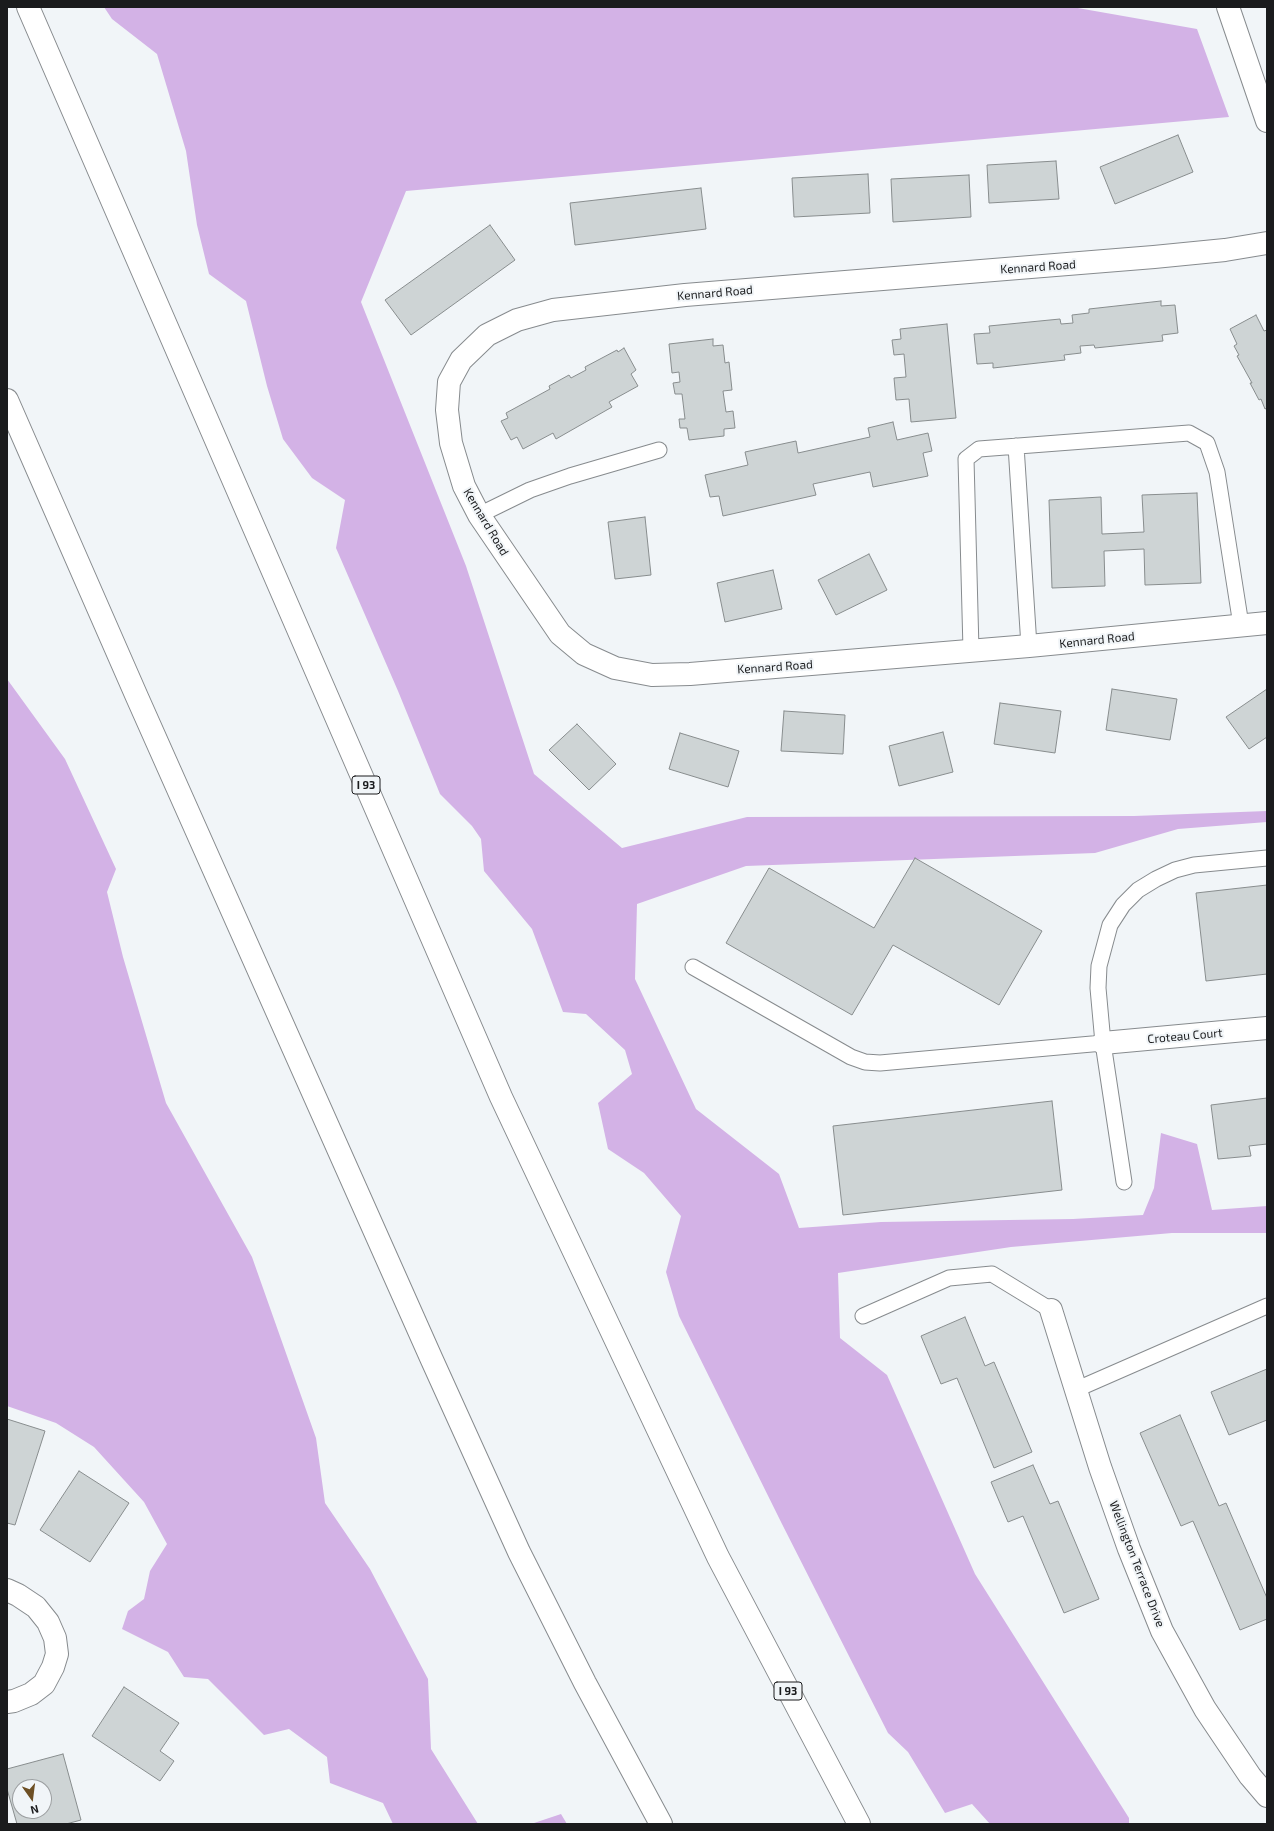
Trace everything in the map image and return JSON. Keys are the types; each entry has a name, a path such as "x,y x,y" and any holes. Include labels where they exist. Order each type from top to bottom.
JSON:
{"main road":[{"name":"I 93","path":"28,7 501,1097 718,1558 859,1824"},
{"path":"1228,7 1267,121"},
{"name":"Kennard Road","path":"1267,243 1225,250 1154,258 685,295 552,310 517,320 486,335 461,360 449,382 447,410 451,443 464,486 479,515 560,634 584,654 615,668 652,675 690,674 1029,646 1267,623"},
{"path":"7,400 425,1345 519,1552 586,1683 661,1824"},
{"name":"Croteau Court","path":"1103,1043 1267,1028"},
{"name":"Wellington Terrace Drive","path":"1051,1310 1075,1390 1127,1541 1162,1631 1205,1709 1250,1776 1267,1796"},
{"path":"7,1590 36,1608 48,1622 55,1638 57,1654 53,1667 44,1684 31,1694 14,1701 7,1702"}],"lane":[{"path":"971,650 966,459 979,449 1189,433 1207,443 1217,472 1241,625"},
{"path":"1016,446 1029,646"},
{"path":"479,515 530,490 570,476 659,450"},
{"path":"1124,1182 1103,1043 1098,988 1099,966 1110,925 1123,905 1138,890 1175,870 1194,865 1267,858"},
{"path":"693,967 851,1057 865,1062 880,1063 1103,1043"},
{"path":"863,1316 949,1278 992,1274 1051,1310"},
{"path":"1075,1390 1267,1306"}],"shaded area":[{"path":"104,7 1072,7 1197,29 1229,117 406,191 361,302 466,566 534,774 622,848 747,817 1134,816 1267,811 1267,822 1178,829 1095,853 746,866 637,904 635,979 696,1109 779,1174 799,1228 881,1222 1073,1219 1143,1215 1154,1188 1161,1133 1197,1144 1212,1210 1267,1206 1267,1233 1172,1233 1011,1247 838,1273 840,1338 887,1375 975,1574 1129,1818 1129,1824 990,1824 972,1804 945,1813 908,1752 888,1733 679,1316 666,1272 681,1216 644,1173 608,1149 598,1103 632,1074 625,1050 586,1014 563,1012 532,929 484,871 481,839 472,826 440,794 398,691 336,548 345,500 312,478 283,439 267,386 246,301 209,274 197,225 186,151 157,54 112,19"},
{"path":"7,679 65,759 116,869 107,892 123,957 166,1103 252,1257 316,1438 325,1503 370,1569 428,1679 431,1749 478,1824 393,1824 383,1803 330,1783 327,1757 289,1729 264,1735 208,1679 184,1677 168,1652 122,1629 128,1611 144,1599 150,1571 167,1544 144,1502 94,1447 56,1423 7,1406"},
{"path":"561,1814 567,1824 531,1824"}],"building":[{"path":"1178,135 1193,172 1115,204 1100,167"},
{"path":"1056,161 1059,199 989,203 987,165"},
{"path":"868,174 870,213 794,217 792,178"},
{"path":"969,175 971,217 893,222 891,179"},
{"path":"701,188 706,229 575,245 570,203"},
{"path":"490,225 515,260 411,335 385,300"},
{"path":"1161,301 1161,306 1175,305 1178,333 1162,335 1163,341 1095,348 1094,345 1080,346 1081,353 1064,355 1065,360 993,368 993,363 977,364 974,334 990,333 989,326 1060,319 1061,324 1073,323 1072,315 1089,313 1089,309"},
{"path":"1256,315 1264,331 1267,330 1267,408 1265,409 1237,356 1239,355 1234,346 1237,344 1230,329"},
{"path":"947,324 956,418 911,422 909,399 896,400 894,378 906,377 904,354 894,355 892,340 901,339 900,329"},
{"path":"713,339 713,346 723,345 725,363 729,362 732,390 723,391 726,412 733,411 735,428 724,429 724,436 689,440 687,428 680,428 679,419 685,419 682,394 675,394 673,383 680,382 679,372 672,373 669,344"},
{"path":"624,348 636,370 631,374 638,386 609,402 612,407 556,439 553,433 523,449 517,437 511,440 501,421 508,418 506,413 550,389 549,386 569,375 571,378 586,370 585,367 617,350 618,352"},
{"path":"893,422 897,440 928,433 932,451 923,453 928,476 873,487 870,472 813,484 816,495 723,516 719,496 710,497 705,475 748,465 745,452 796,441 798,453 870,437 868,428"},
{"path":"1197,493 1201,583 1145,585 1144,549 1104,551 1105,586 1052,588 1049,500 1101,497 1102,534 1144,532 1142,495"},
{"path":"645,517 651,575 615,579 608,522"},
{"path":"869,554 887,590 836,615 818,580"},
{"path":"773,570 782,609 725,622 717,583"},
{"path":"1112,689 1177,699 1170,740 1106,730"},
{"path":"1267,689 1267,737 1249,749 1226,717"},
{"path":"1000,703 1061,711 1055,753 994,744"},
{"path":"784,711 845,715 843,754 781,751"},
{"path":"577,724 616,764 589,790 549,750"},
{"path":"943,732 953,772 899,786 889,746"},
{"path":"680,733 739,751 728,787 669,769"},
{"path":"915,858 1042,931 999,1005 893,945 852,1015 726,943 769,868 874,928"},
{"path":"1267,885 1267,974 1206,981 1196,893"},
{"path":"1267,1098 1267,1144 1249,1146 1251,1156 1218,1159 1211,1105"},
{"path":"1052,1101 1062,1190 843,1215 833,1126"},
{"path":"965,1317 985,1366 994,1362 1032,1452 994,1468 957,1378 941,1384 921,1336"},
{"path":"1267,1369 1267,1420 1229,1435 1211,1392"},
{"path":"1180,1415 1219,1506 1226,1503 1267,1598 1267,1619 1240,1630 1193,1521 1181,1526 1140,1433"},
{"path":"7,1419 45,1431 15,1525 7,1523"},
{"path":"1033,1465 1050,1504 1058,1501 1099,1599 1064,1613 1023,1516 1008,1522 991,1482"},
{"path":"79,1471 129,1503 90,1562 40,1530"},
{"path":"124,1687 179,1723 160,1751 174,1761 160,1781 92,1736"},
{"path":"63,1754 81,1820 66,1824 17,1824 16,1819 52,1819 52,1779 12,1779 12,1806 7,1789 7,1769"}]}
